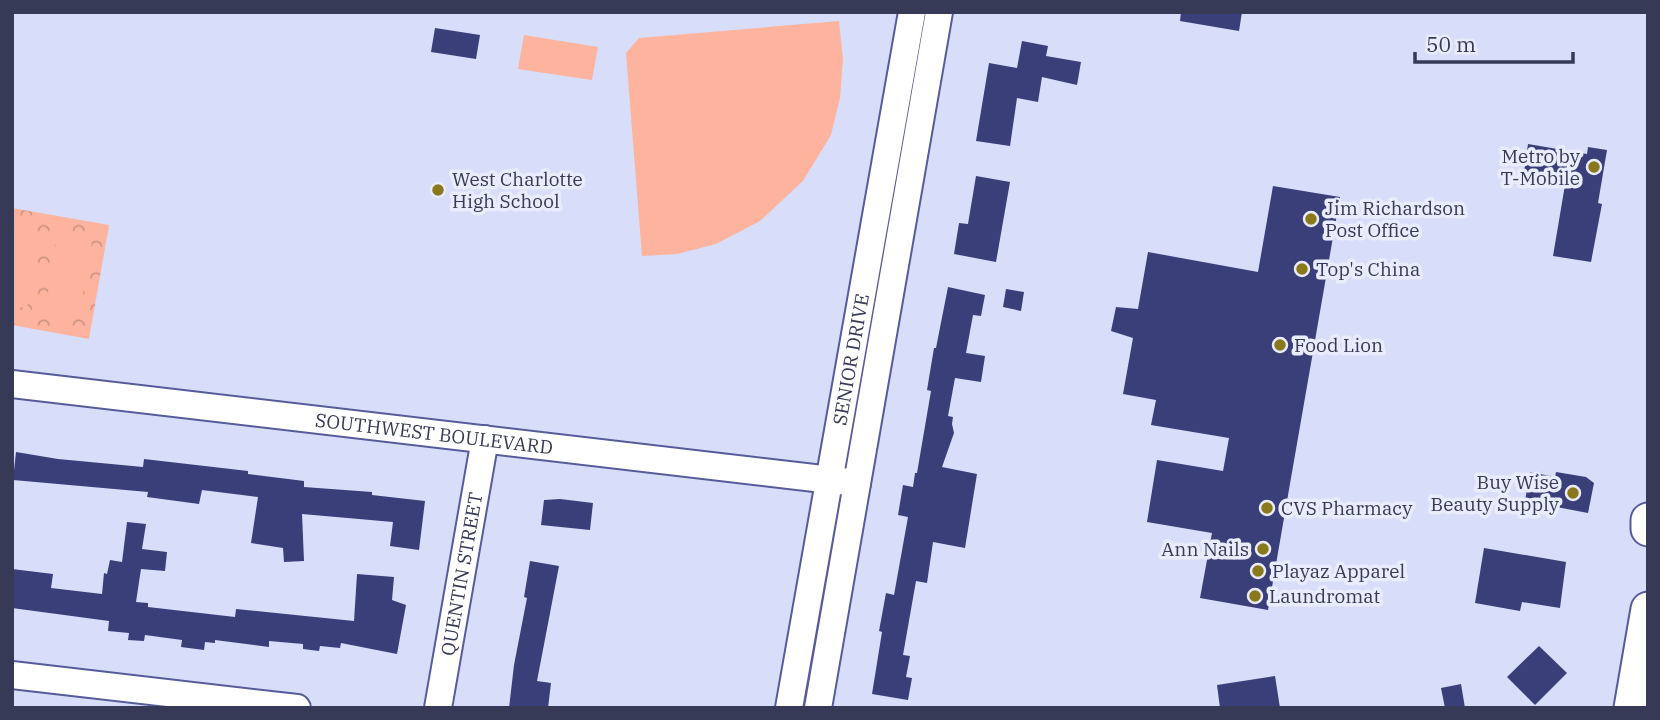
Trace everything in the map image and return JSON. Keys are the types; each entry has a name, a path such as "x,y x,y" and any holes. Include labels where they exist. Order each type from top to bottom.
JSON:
{"main road":[{"path":"1648,520 1648,529"},
{"path":"1631,708 1648,609"}],"street":[{"name":"SENIOR DRIVE","path":"789,708 912,12"},
{"name":"SENIOR DRIVE","path":"818,708 939,12"},
{"name":"SOUTHWEST BOULEVARD","path":"12,384 857,483"},
{"name":"QUENTIN STREET","path":"438,708 485,439"},
{"path":"12,674 297,708"}],"green space":[{"path":"839,21 843,59 840,98 831,135 803,181 760,221 716,244 677,254 642,256 626,53 639,38"},
{"path":"524,35 598,47 592,80 518,69"},
{"path":"12,208 109,225 89,339 12,325"},
{"path":"12,229 40,234 27,308 12,306"},
{"path":"57,237 92,242 79,317 45,311"}],"building":[{"path":"1181,12 1242,12 1239,31 1180,21"},
{"path":"435,28 480,35 476,59 431,52"},
{"path":"1022,41 1048,46 1046,56 1081,62 1077,85 1042,77 1038,102 1017,98 1010,146 976,141 989,63 1017,68"},
{"path":"1528,144 1587,154 1588,147 1607,150 1598,203 1602,204 1591,262 1553,256 1566,179 1524,172"},
{"path":"976,176 1010,182 996,262 954,254 959,223 968,224"},
{"path":"1273,186 1340,197 1268,610 1200,598 1212,533 1147,522 1157,460 1223,471 1229,438 1151,425 1156,400 1123,394 1133,338 1111,331 1116,307 1138,309 1148,252 1258,272"},
{"path":"948,287 985,295 981,316 973,315 966,353 985,356 981,382 955,378 948,416 953,417 954,433 942,467 977,474 965,548 933,542 927,583 916,581 903,655 910,656 906,677 912,678 908,700 872,694 886,593 894,595 908,517 898,515 903,485 913,487 917,473 931,391 927,390 934,348"},
{"path":"1006,289 1024,292 1021,311 1003,307"},
{"path":"16,452 143,467 144,459 248,471 248,474 304,481 304,487 372,492 372,495 425,501 419,550 390,546 393,522 302,514 304,561 284,562 283,548 251,543 258,497 202,490 199,504 147,497 148,492 13,480"},
{"path":"1530,472 1555,477 1556,472 1586,477 1594,483 1588,513 1525,501"},
{"path":"544,500 593,503 590,530 541,525"},
{"path":"127,522 146,524 142,549 167,552 165,571 141,569 136,602 148,603 148,607 235,617 236,609 354,621 357,574 394,577 392,600 406,605 397,654 341,643 340,648 320,646 319,651 303,649 303,644 269,641 269,647 215,640 215,643 205,642 204,650 181,647 182,640 145,635 144,641 128,640 129,633 108,631 109,621 12,608 12,569 53,574 51,588 102,594 104,573 107,574 110,560 122,562"},
{"path":"1484,548 1566,562 1560,608 1522,602 1520,611 1475,603"},
{"path":"530,561 559,566 537,681 551,683 548,708 509,708 527,598 524,597"},
{"path":"1539,646 1567,673 1535,705 1507,677"},
{"path":"1275,676 1280,708 1220,708 1217,685"},
{"path":"1461,684 1465,708 1445,708 1441,688"}],"place":[{"name":"Metro by T-Mobile","path":"1594,167"},
{"name":"West Charlotte High School","path":"438,190"},
{"name":"Jim Richardson Post Office","path":"1311,219"},
{"name":"Top's China","path":"1302,269"},
{"name":"Food Lion","path":"1280,345"},
{"name":"Buy Wise Beauty Supply","path":"1573,493"},
{"name":"CVS Pharmacy","path":"1267,508"},
{"name":"Ann Nails","path":"1263,549"},
{"name":"Playaz Apparel","path":"1258,571"},
{"name":"Laundromat","path":"1255,596"}]}
